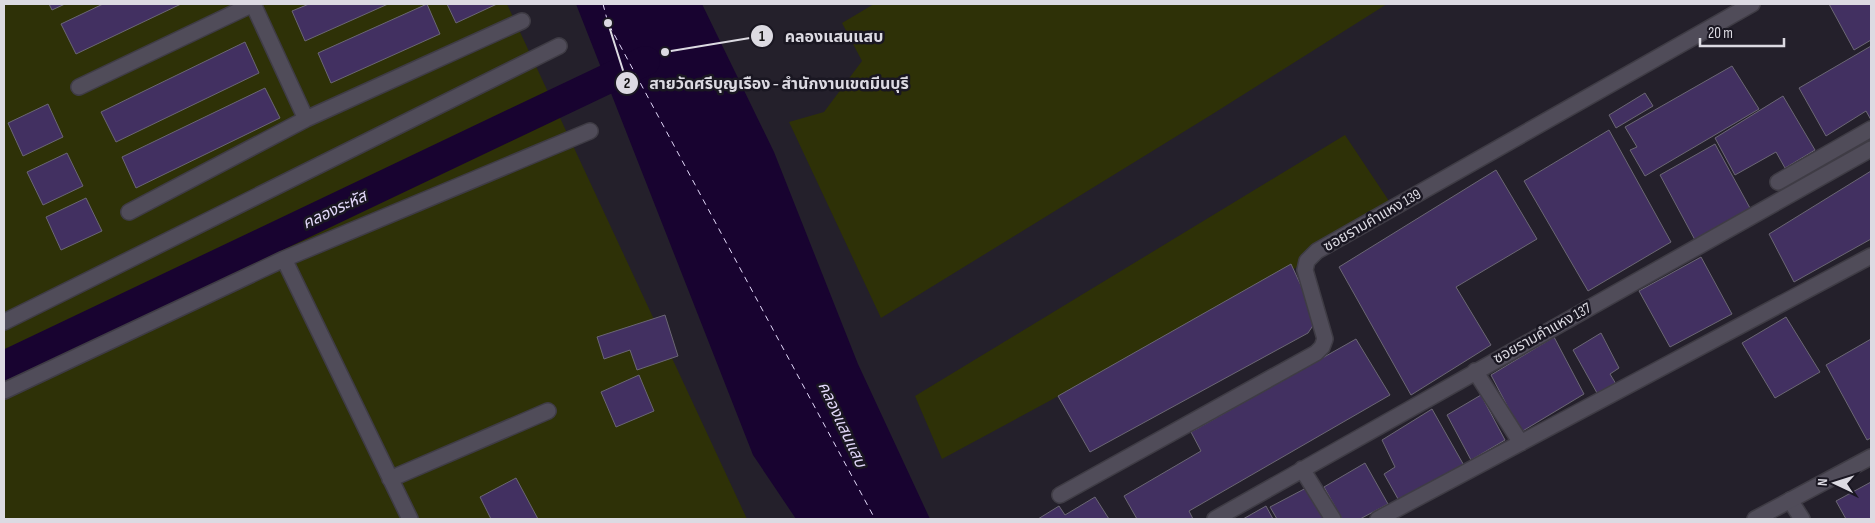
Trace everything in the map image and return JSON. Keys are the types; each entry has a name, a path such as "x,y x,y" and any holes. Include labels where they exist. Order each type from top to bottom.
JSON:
{"street":[{"path":"79,87 253,4 306,119"},
{"name":"ซอยรามคำแหง 139","path":"1060,495 1316,353 1322,347 1325,339 1305,270 1307,261 1317,251 1752,4"},
{"path":"129,212 306,119 522,21"},
{"path":"4,322 559,46"},
{"path":"1778,182 1871,129"},
{"path":"4,391 284,259 590,131"},
{"name":"ซอยรามคำแหง 137","path":"1214,519 1871,149"},
{"path":"1378,519 1871,256"},
{"path":"284,259 410,519"},
{"path":"1475,371 1521,443"},
{"path":"390,479 548,411"},
{"path":"1755,519 1871,457"},
{"path":"1302,469 1333,519"},
{"path":"1790,500 1802,519"}],"green space":[{"path":"4,4 507,4 747,519 4,519"},
{"path":"874,4 1387,4 1211,115 881,318 789,122 824,112 862,61 842,23"},
{"path":"1345,135 1397,213 942,459 915,396"}],"water":[{"path":"576,4 702,4 774,152 858,364 930,519 796,519 753,455"}],"building":[{"path":"49,4 65,4 52,10"},
{"path":"103,4 181,4 76,54 61,24"},
{"path":"309,4 388,4 305,41 292,11"},
{"path":"427,4 440,34 331,83 318,53"},
{"path":"447,4 497,4 456,23"},
{"path":"1829,4 1871,4 1871,40 1854,50"},
{"path":"245,42 259,73 116,142 101,112"},
{"path":"1871,46 1871,120 1866,111 1826,136 1799,88"},
{"path":"1732,66 1759,109 1645,176 1630,150 1637,147 1625,127"},
{"path":"265,88 280,118 136,188 122,157"},
{"path":"1645,93 1653,106 1616,128 1609,115"},
{"path":"1783,96 1815,150 1785,168 1776,152 1735,175 1715,138"},
{"path":"48,104 63,137 23,156 8,123"},
{"path":"1609,130 1671,242 1588,291 1524,181"},
{"path":"1715,144 1750,208 1695,240 1660,175"},
{"path":"67,153 83,186 43,205 27,172"},
{"path":"1496,170 1537,239 1456,287 1491,345 1411,395 1339,267"},
{"path":"1871,171 1871,239 1794,282 1769,234"},
{"path":"86,198 102,231 61,250 46,217"},
{"path":"1701,257 1732,314 1670,347 1639,291"},
{"path":"1291,264 1309,303 1314,324 1308,333 1090,452 1058,396"},
{"path":"665,315 678,356 637,370 630,350 604,359 597,337"},
{"path":"1786,317 1820,372 1775,398 1742,343"},
{"path":"1601,333 1619,368 1610,374 1616,384 1597,393 1573,350"},
{"path":"1554,337 1584,394 1521,432 1491,375"},
{"path":"1356,339 1390,395 1189,511 1193,519 1137,519 1124,496 1201,451 1191,432"},
{"path":"1871,339 1871,438 1867,440 1826,365"},
{"path":"639,375 654,411 616,427 601,392"},
{"path":"1481,395 1505,440 1471,460 1447,415"},
{"path":"1432,409 1466,469 1402,506 1384,474 1395,467 1382,440"},
{"path":"1365,463 1388,504 1360,519 1342,519 1324,487"},
{"path":"516,478 538,519 491,519 480,497"},
{"path":"1871,482 1871,519 1846,519 1836,501"},
{"path":"1308,487 1325,519 1277,519 1270,507"},
{"path":"1095,497 1109,519 1038,519 1059,506 1065,515"},
{"path":"1266,506 1273,519 1243,519"}],"waterway":[{"name":"คลองระหัส","path":"4,366 645,61"}],"ferry route":[{"path":"603,4 608,23 875,519"}],"place":[{"name":"สายวัดศรีบุญเรือง - สำนักงานเขตมีนบุรี","path":"608,23"},
{"name":"คลองแสนแสบ","path":"665,52"}]}
